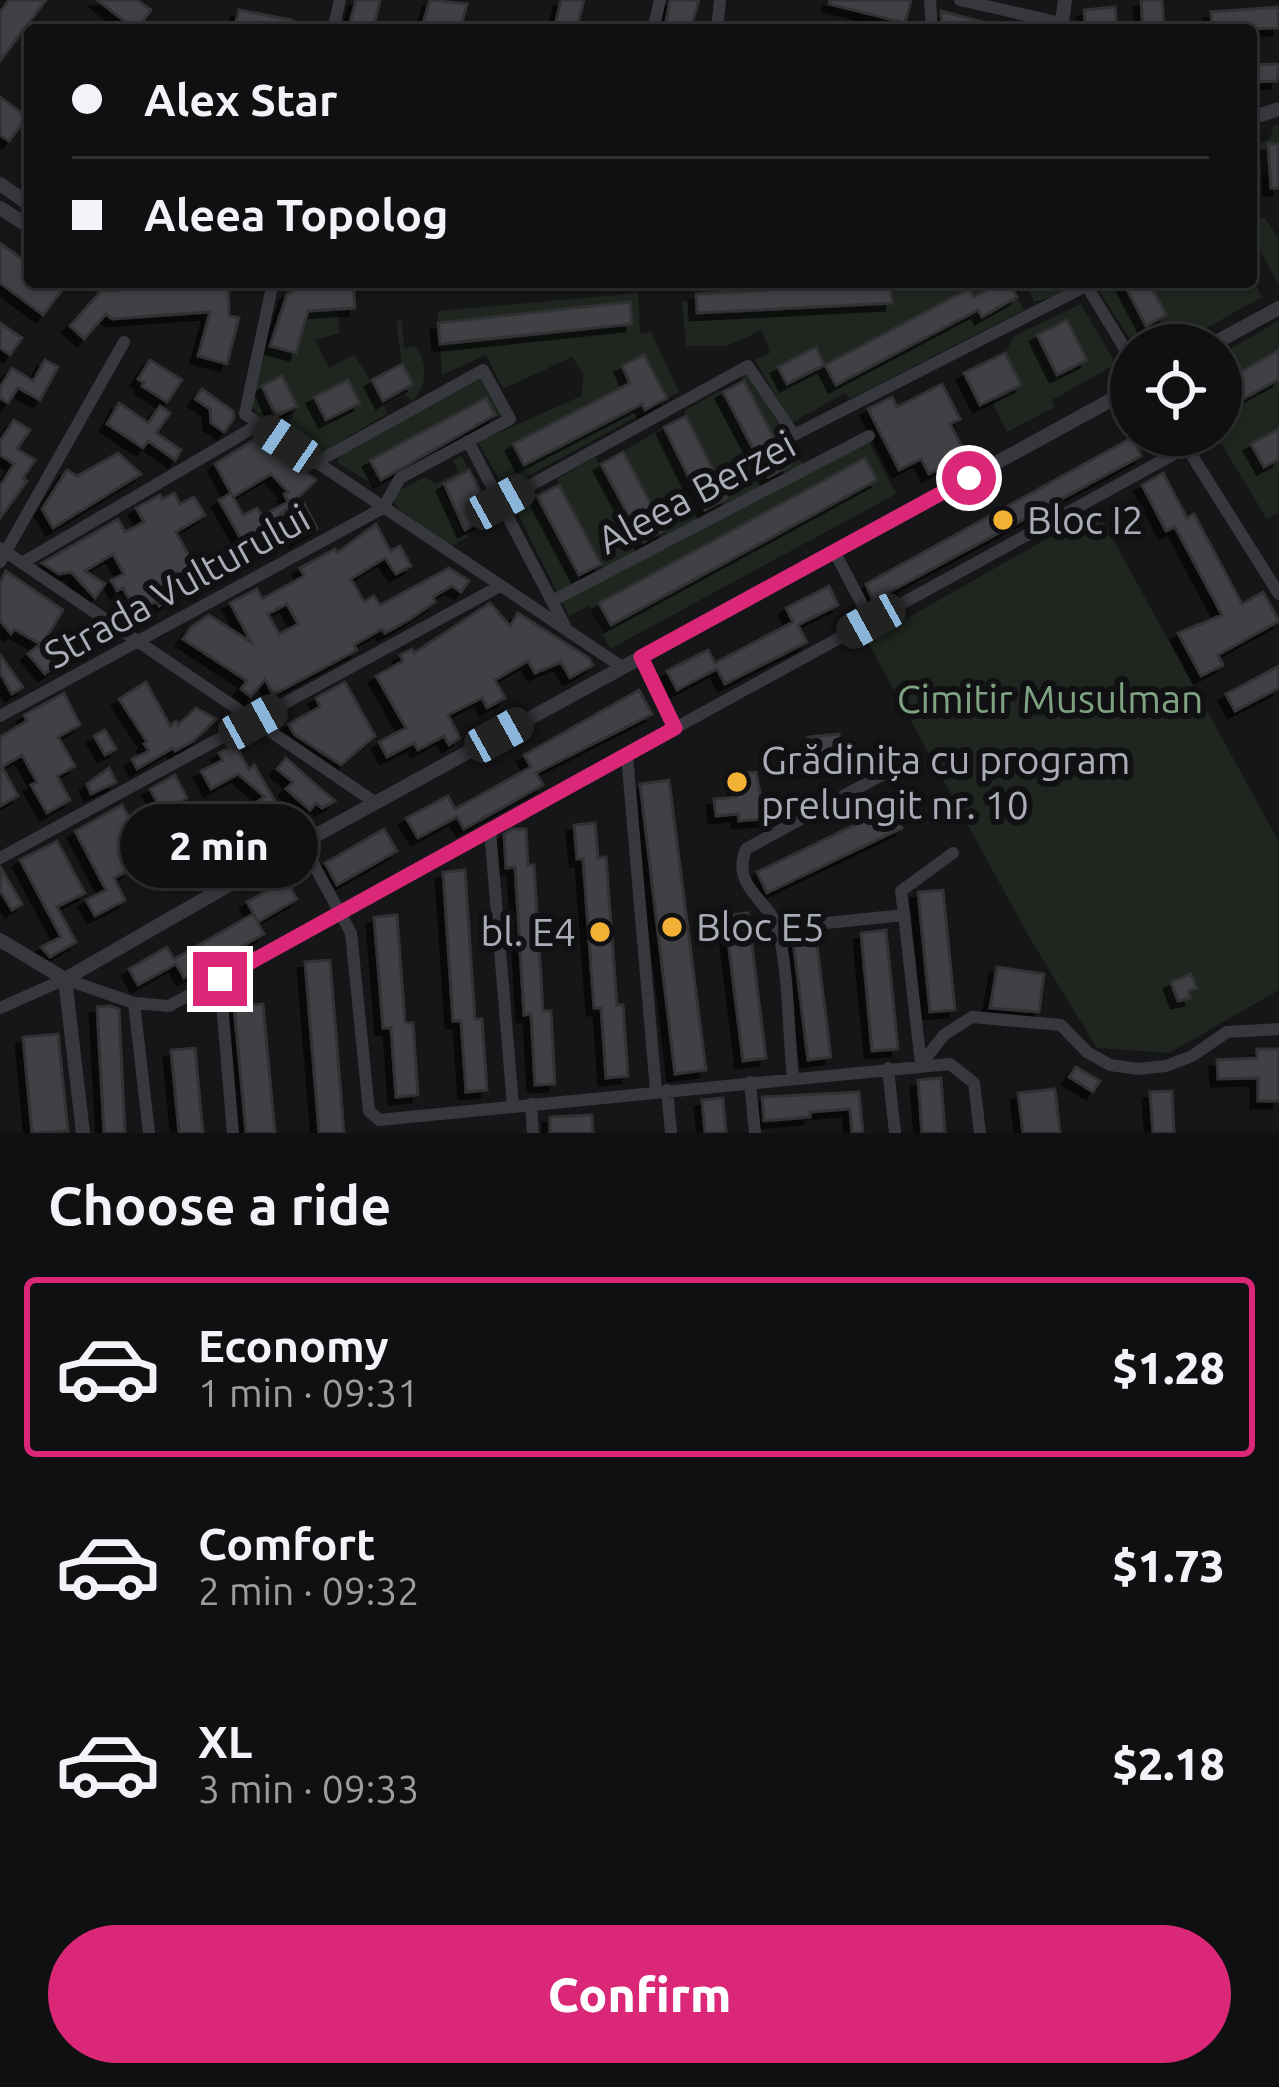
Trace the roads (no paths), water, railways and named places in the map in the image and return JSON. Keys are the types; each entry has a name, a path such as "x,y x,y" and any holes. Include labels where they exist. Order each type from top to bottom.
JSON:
{"street":[{"path":"960,0 1053,24"},
{"path":"273,288 245,414 622,668"},
{"name":"Aleea Berzei","path":"500,502 748,366 794,435 1077,288"},
{"path":"1087,288 1110,324"},
{"path":"1242,328 1279,308"},
{"path":"124,342 2,554 376,803"},
{"name":"Strada Vulturului","path":"0,716 383,508 400,478 510,418 483,370 315,463"},
{"path":"0,1008 64,979 302,843 1110,400"},
{"path":"22,563 258,424"},
{"name":"Aleea Berzei","path":"552,601 869,436"},
{"path":"468,441 567,631"},
{"path":"0,940 64,979 134,1003 169,1006 871,621 1157,456"},
{"path":"1193,456 1275,578 1279,594"},
{"path":"834,551 871,621"},
{"path":"0,858 500,586"},
{"path":"641,657 675,728"},
{"path":"627,754 662,1091 671,1133"},
{"path":"793,1077 778,928 742,881 741,863 746,849 900,765"},
{"path":"490,830 513,1106"},
{"path":"302,843 351,934 369,1111 379,1120 950,1064 974,1083 980,1133"},
{"path":"921,1064 901,891 953,853"},
{"path":"778,928 904,915"},
{"path":"64,979 83,1133"},
{"path":"220,979 233,1133"},
{"path":"134,1003 149,1133"},
{"path":"921,1064 944,1035 972,1017 1061,1025 1088,1052 1110,1065 1138,1069 1166,1066 1192,1056 1227,1032 1279,1029"},
{"path":"888,1068 895,1133"},
{"path":"750,1082 755,1133"},
{"path":"531,1104 533,1133"},
{"path":"400,1118 402,1133"}],"place":[{"name":"Bloc I2","path":"1003,520"},
{"name":"Grădinița cu program prelungit nr. 10","path":"737,782"},
{"name":"Bloc E5","path":"672,927"},
{"name":"bl. E4","path":"600,932"}],"park label":[{"name":"Cimitir Musulman","path":"1050,699"}]}
